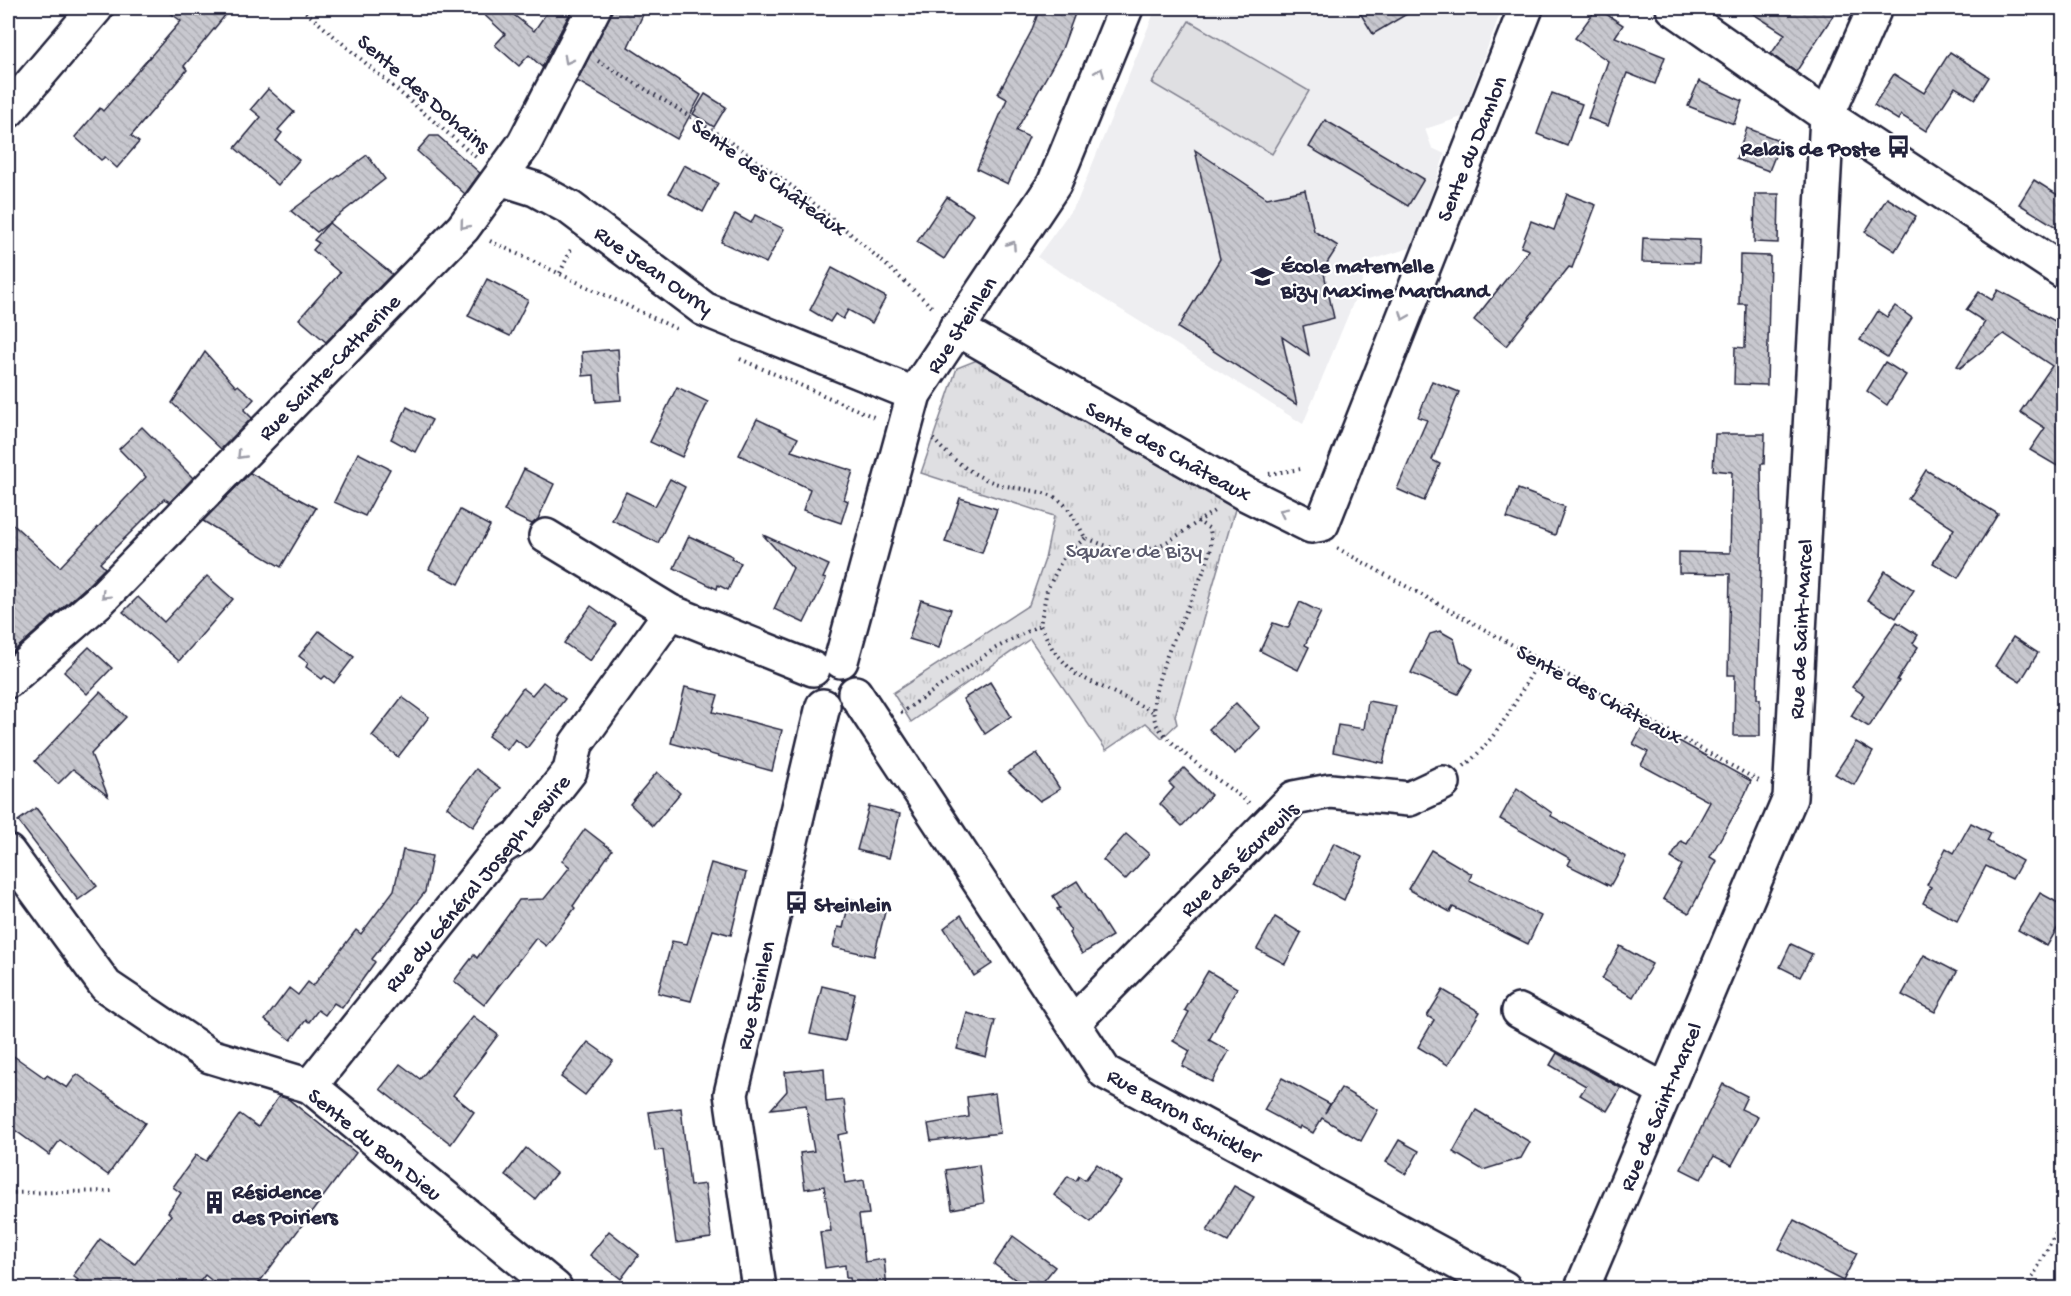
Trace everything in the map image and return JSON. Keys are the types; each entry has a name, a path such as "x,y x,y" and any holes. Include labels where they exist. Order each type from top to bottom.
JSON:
{"street":[{"path":"8,111 96,8"},
{"name":"Rue Sainte-Catherine","path":"8,681 99,601 463,228 524,144 594,8"},
{"name":"Rue Steinlen","path":"827,665 914,394 1054,184 1126,8"},
{"name":"Sente du Damlon","path":"1322,524 1526,8"},
{"path":"1673,8 1827,116 2064,272"},
{"path":"1827,116 1875,8"},
{"name":"Rue de Saint-Marcel","path":"1582,1288 1790,798 1827,116"},
{"name":"Rue Jean Ourry","path":"500,178 535,189 570,208 704,309 914,394"},
{"name":"Sente des Châteaux","path":"956,328 1244,493 1311,526 1322,524"},
{"path":"546,536 671,612 855,674 855,693 842,706 823,706 809,690 827,665"},
{"name":"Rue du Général Joseph Lesuire","path":"310,1086 500,848 519,836 570,771 576,744 671,612"},
{"name":"Rue Baron Schickler","path":"855,693 1105,1072 1504,1288"},
{"name":"Rue Steinlen","path":"759,1288 731,1094 823,706"},
{"name":"Rue des Écureuils","path":"1073,1023 1294,798 1330,791 1408,800 1443,783"},
{"name":"Sente du Bon Dieu","path":"8,852 106,986 210,1056 310,1086 555,1288"},
{"path":"1519,1011 1666,1091"}],"path":[{"name":"Sente des Dohains","path":"301,8 500,178"},
{"name":"Sente des Châteaux","path":"575,47 719,135 785,181 870,249 956,328"},
{"path":"463,228 680,331"},
{"path":"560,273 577,237"},
{"path":"734,356 904,430 931,437 945,453 1000,484 1035,489 1056,497 1073,513 1085,538 1134,552 1159,545 1244,493 1272,471 1301,469"},
{"path":"1197,521 1210,529 1211,549 1196,592 1167,655 1154,691 1152,711 1158,726 1190,756 1271,821"},
{"name":"Sente des Châteaux","path":"1322,524 1328,544 1790,798"},
{"path":"1085,538 1063,558 1047,590 1040,625 1053,650 1075,674 1152,711"},
{"path":"879,728 994,649 1040,625"},
{"path":"1443,783 1479,754 1507,716 1539,660"},
{"path":"8,1193 116,1191"},
{"path":"2027,1288 2064,1217"}],"shaded area":[{"path":"1156,8 1502,8 1462,117 1425,129 1432,148 1445,154 1413,247 1371,260 1303,424 1037,257 1077,202"}],"green space":[{"path":"1189,21 1309,91 1272,154 1152,83"},
{"name":"Square de Bizy","path":"987,356 1236,506 1175,716 1177,724 1162,738 1146,723 1106,750 1030,639 911,722 893,693 1029,605 1045,559 1054,516 921,473 957,368"}],"building":[{"path":"164,8 231,8 184,66 187,70 131,136 139,142 117,168 105,157 101,160 75,137 100,108 103,111 181,21"},
{"path":"477,8 505,8 534,31 550,8 572,9 542,67 529,55 519,66 495,45 505,34"},
{"path":"613,8 646,8 628,47 701,95 677,139 577,81"},
{"path":"1040,8 1077,8 1062,49 1016,131 1029,137 1008,184 977,169 1007,99 998,94 1031,32"},
{"path":"1357,8 1417,8 1373,34"},
{"path":"1597,8 1623,25 1615,37 1665,57 1655,84 1627,73 1608,126 1588,118 1608,61 1575,38"},
{"path":"1744,8 1838,8 1796,72 1771,54 1785,34"},
{"path":"1950,52 1989,77 1975,99 1955,87 1926,131 1901,115 1898,120 1874,105 1894,74 1924,93"},
{"path":"1699,81 1742,101 1734,124 1688,106"},
{"path":"268,89 294,112 278,130 282,133 276,141 299,160 278,185 235,148 261,117 251,109"},
{"path":"1552,93 1582,104 1567,146 1537,134"},
{"path":"705,94 726,107 714,127 693,114"},
{"path":"1325,120 1424,179 1408,206 1309,147"},
{"path":"1747,128 1781,141 1769,171 1736,159"},
{"path":"430,136 438,136 480,173 465,194 417,151"},
{"path":"1195,150 1267,198 1305,190 1314,231 1338,246 1323,269 1334,318 1303,326 1309,355 1282,337 1297,405 1178,328 1220,259"},
{"path":"367,155 385,179 317,232 291,211"},
{"path":"684,165 718,183 703,212 669,193"},
{"path":"2034,180 2064,199 2064,232 2019,204"},
{"path":"1567,194 1596,205 1572,268 1569,267 1506,346 1474,320 1529,250 1521,247 1531,221 1554,230"},
{"path":"1755,194 1779,194 1778,243 1754,242"},
{"path":"947,197 973,214 944,259 917,242"},
{"path":"1887,198 1916,216 1895,251 1865,232"},
{"path":"735,214 751,223 755,215 784,229 766,263 721,242"},
{"path":"329,223 392,274 326,342 299,319 340,273 313,250 319,243 314,240"},
{"path":"1643,238 1700,240 1699,263 1642,262"},
{"path":"1740,255 1770,256 1767,385 1734,384 1735,347 1745,348 1746,304 1739,304"},
{"path":"832,268 886,297 872,323 848,310 843,319 835,314 830,322 810,310"},
{"path":"487,279 528,300 510,336 468,316"},
{"path":"1998,290 2064,326 2064,470 2030,450 2045,428 2020,412 2052,366 2004,334 1960,368 1957,366 1985,322 1966,310 1979,292 1992,300"},
{"path":"1895,306 1912,318 1887,357 1860,340 1878,311 1887,317"},
{"path":"618,349 621,400 596,402 594,375 583,376 582,352"},
{"path":"205,352 236,387 238,385 254,399 244,410 252,418 221,449 172,403"},
{"path":"1885,362 1906,375 1887,405 1867,391"},
{"path":"1432,381 1459,392 1432,460 1440,464 1424,501 1397,489 1427,420 1418,417"},
{"path":"677,387 708,402 682,457 650,442"},
{"path":"407,407 432,420 415,452 391,439"},
{"path":"757,419 798,438 791,451 853,471 844,499 848,501 841,523 803,510 810,489 739,455"},
{"path":"142,427 193,478 170,502 164,499 100,563 105,568 8,656 8,520 60,567 146,477 119,449"},
{"path":"1715,434 1765,434 1764,464 1761,464 1762,528 1757,699 1760,699 1760,736 1734,736 1735,675 1728,675 1730,574 1679,573 1679,552 1730,553 1732,472 1713,470"},
{"path":"358,453 390,469 365,516 334,502"},
{"path":"524,469 554,484 538,519 532,524 504,511"},
{"path":"1926,470 1998,514 1958,578 1933,563 1954,529 1908,499"},
{"path":"250,473 316,508 281,567 203,521"},
{"path":"670,479 685,487 658,543 612,520 626,492 655,506"},
{"path":"1518,489 1565,507 1555,535 1507,518"},
{"path":"960,498 997,509 982,553 945,542"},
{"path":"460,510 490,526 459,584 429,569"},
{"path":"763,535 829,565 823,578 826,579 804,623 774,609 793,568"},
{"path":"689,536 732,556 731,559 741,563 728,590 718,585 717,589 674,568"},
{"path":"1885,571 1914,590 1896,618 1867,600"},
{"path":"207,576 233,599 179,661 123,612 138,597 164,622"},
{"path":"921,600 951,609 939,648 909,639"},
{"path":"1300,602 1321,612 1305,645 1309,647 1298,670 1260,651 1273,623 1288,628"},
{"path":"591,606 616,624 590,661 564,643"},
{"path":"1897,622 1918,635 1913,643 1918,647 1869,727 1851,716 1864,695 1852,687"},
{"path":"319,631 354,657 334,683 325,676 322,679 306,667 308,663 299,656"},
{"path":"1440,631 1454,639 1460,661 1473,669 1458,694 1411,673 1430,634"},
{"path":"2013,637 2038,653 2020,682 1995,666"},
{"path":"89,647 112,668 87,694 64,672"},
{"path":"543,682 565,699 527,748 515,739 507,750 488,736 523,688 532,695"},
{"path":"990,682 1011,716 985,734 963,699"},
{"path":"685,687 718,695 713,712 782,730 772,771 671,743"},
{"path":"100,692 126,717 91,754 108,796 73,769 58,784 35,761"},
{"path":"402,697 429,717 398,757 372,736"},
{"path":"1368,701 1396,706 1383,763 1333,752 1338,725 1364,729"},
{"path":"1236,703 1260,728 1235,754 1209,729"},
{"path":"1645,722 1751,781 1710,857 1717,861 1689,913 1663,899 1682,865 1671,858 1681,841 1687,844 1710,802 1641,765 1648,752 1633,744"},
{"path":"1856,742 1873,752 1854,785 1835,774"},
{"path":"1037,753 1060,789 1040,801 1008,772"},
{"path":"1184,768 1211,795 1182,826 1160,804 1174,788 1169,783"},
{"path":"476,769 501,788 473,827 447,807"},
{"path":"657,772 680,793 653,826 630,804"},
{"path":"1517,788 1552,813 1551,816 1626,857 1610,886 1568,865 1571,859 1500,819"},
{"path":"869,806 900,814 889,858 857,850"},
{"path":"36,808 97,886 78,900 18,821"},
{"path":"1971,823 1991,833 1987,841 2022,861 2012,879 1986,866 1957,921 1923,903 1931,887 1927,885 1946,848 1954,853"},
{"path":"585,829 612,850 573,906 575,908 546,946 536,938 484,1005 454,981 474,955 477,958 519,900 544,899 570,867 562,861"},
{"path":"1126,834 1149,854 1125,880 1103,860"},
{"path":"1334,843 1362,857 1344,900 1314,884"},
{"path":"403,850 432,856 425,892 372,959 375,962 342,1008 334,1003 325,1015 318,1010 309,1022 306,1020 291,1040 265,1020 289,988 298,995 308,982 313,986 356,930 361,934 394,890"},
{"path":"1431,850 1472,874 1469,880 1541,916 1528,944 1453,907 1450,912 1408,889"},
{"path":"711,863 746,873 731,935 713,930 691,1001 658,993 672,941 687,944"},
{"path":"1077,881 1112,936 1082,954 1057,909 1060,908 1053,896"},
{"path":"2040,893 2064,906 2064,917 2047,946 2018,930"},
{"path":"850,899 886,908 874,956 833,947 838,927 843,928"},
{"path":"961,915 992,964 974,976 944,928"},
{"path":"1275,917 1301,933 1285,964 1257,949"},
{"path":"1791,944 1812,954 1800,977 1780,967"},
{"path":"1620,946 1652,964 1633,997 1602,979"},
{"path":"1924,955 1957,972 1935,1012 1902,995"},
{"path":"1208,971 1237,988 1209,1040 1229,1051 1212,1082 1182,1066 1190,1051 1173,1041 1189,1012 1185,1010"},
{"path":"822,986 855,994 845,1041 810,1034"},
{"path":"1443,990 1480,1012 1448,1065 1418,1047 1434,1020 1427,1016"},
{"path":"967,1013 995,1021 986,1057 957,1049"},
{"path":"473,1016 498,1035 453,1095 474,1112 451,1144 380,1089 400,1064 420,1079"},
{"path":"588,1042 613,1060 585,1095 561,1077"},
{"path":"8,1052 45,1078 47,1075 67,1088 77,1074 145,1123 108,1175 60,1140 49,1155 8,1125"},
{"path":"1557,1053 1621,1088 1607,1111 1580,1095 1586,1086 1550,1065"},
{"path":"824,1068 826,1102 844,1100 848,1133 838,1135 845,1183 864,1180 869,1214 859,1215 865,1262 884,1259 887,1288 852,1288 850,1278 846,1278 845,1265 825,1268 820,1232 831,1231 824,1186 805,1189 800,1153 814,1151 806,1105 771,1109 787,1091 785,1072"},
{"path":"1282,1078 1330,1104 1325,1113 1341,1088 1378,1110 1361,1141 1322,1118 1313,1133 1300,1126 1299,1129 1264,1110"},
{"path":"1723,1084 1747,1096 1741,1109 1758,1117 1732,1165 1714,1156 1701,1179 1681,1169"},
{"path":"995,1093 1000,1133 931,1141 928,1124 969,1117 967,1097"},
{"path":"279,1096 288,1099 356,1153 255,1288 221,1288 205,1275 195,1288 72,1288 78,1280 73,1276 100,1239 135,1264 171,1215 168,1212 181,1193 173,1187 196,1155 206,1161 240,1114 258,1127"},
{"path":"681,1108 690,1186 705,1184 711,1238 676,1243 663,1150 655,1151 649,1112"},
{"path":"1476,1110 1530,1142 1521,1158 1483,1170 1453,1152"},
{"path":"1399,1140 1419,1151 1406,1174 1386,1162"},
{"path":"526,1148 556,1173 535,1199 505,1175"},
{"path":"1097,1164 1121,1182 1091,1222 1054,1195 1068,1176 1076,1181 1079,1176 1085,1180"},
{"path":"979,1165 984,1203 952,1209 946,1170"},
{"path":"1234,1186 1254,1197 1228,1242 1207,1231"},
{"path":"1794,1220 1857,1253 1843,1281 1779,1249"},
{"path":"609,1231 639,1255 621,1279 590,1255"},
{"path":"1013,1236 1055,1267 1038,1288 1027,1288 994,1264"}],"place":[{"name":"Relais de Poste","path":"1898,147"},
{"name":"École maternelle Bizy Maxime Marchand","path":"1263,277"},
{"name":"Steinlein","path":"796,903"},
{"name":"Résidence des Poiriers","path":"214,1203"}]}
